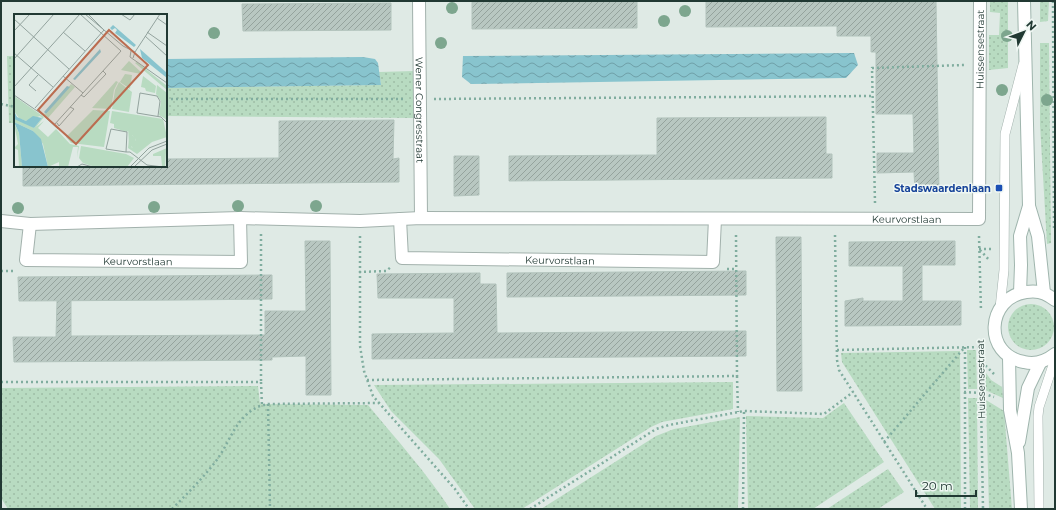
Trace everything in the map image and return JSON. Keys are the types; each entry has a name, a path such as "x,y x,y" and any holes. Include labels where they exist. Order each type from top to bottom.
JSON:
{"street":[{"name":"Wener Congresstraat","path":"419,1 421,218"},
{"name":"Huissensestraat","path":"979,218 980,1"},
{"path":"1024,1 1029,206 1038,236 1044,294"},
{"path":"1020,293 1020,236 1029,206"},
{"name":"Keurvorstlaan","path":"1,221 30,224 240,218 360,221 421,218 979,218"},
{"name":"Keurvorstlaan","path":"30,224 26,260 241,262 240,218"},
{"path":"400,219 402,258"},
{"name":"Keurvorstlaan","path":"402,258 713,262 715,219"},
{"path":"1055,300 1044,294 1032,291 1020,293 1008,298 1000,308 994,328 996,339 1002,349 1009,357 1019,362 1029,364 1040,362 1055,354"},
{"path":"1009,357 1010,410 1018,453 1021,509"},
{"path":"1018,453 1028,388 1040,362"}],"lane":[{"path":"1000,308 1004,270 1005,134 1025,58"},
{"path":"1039,509 1038,416 1055,359"}],"path":[{"path":"1053,1 1054,229"},
{"path":"875,219 872,68 980,65"},
{"path":"167,99 872,96"},
{"path":"1,104 14,107"},
{"path":"261,218 262,406"},
{"path":"736,219 738,412"},
{"path":"834,219 837,360 839,370 927,509"},
{"path":"360,221 360,346 364,372 367,380 379,403 455,488 469,509"},
{"path":"979,249 981,318"},
{"path":"359,272 386,271 402,258"},
{"name":"Huissensestraat","path":"980,340 983,509"},
{"path":"884,442 965,347"},
{"path":"965,347 965,509"},
{"path":"837,350 980,347"},
{"path":"367,380 737,376"},
{"path":"1,382 261,382"},
{"path":"530,509 656,429 669,425 744,411 824,414 853,392"},
{"path":"172,509 202,480 218,459 233,431 243,417 255,408 268,404 379,403"},
{"path":"268,404 270,509"},
{"path":"744,411 744,509"}],"green space":[{"path":"990,1 1008,1 1008,68 989,70 989,35 999,35 1000,13 990,12"},
{"path":"1040,1 1049,1 1048,21 1040,22"},
{"path":"1040,43 1049,43 1051,243 1047,244 1040,125"},
{"path":"7,56 14,56 14,123 9,123"},
{"path":"414,71 414,118 167,116 167,88 381,85 379,72"},
{"path":"1031,304 1044,308 1050,314 1054,327 1050,340 1044,346 1031,350 1018,346 1012,340 1008,327 1012,314 1018,308"},
{"path":"967,350 976,350 977,389 968,389"},
{"path":"960,351 961,509 935,509 842,362 841,353"},
{"path":"986,373 991,380 1002,387 1003,398 985,390"},
{"path":"733,382 733,409 662,422 651,427 522,509 475,509 439,459 391,411 374,385"},
{"path":"258,386 260,404 368,405 421,469 450,509 8,509 1,498 1,388"},
{"path":"968,398 977,398 978,509 970,509"},
{"path":"986,400 1004,411 1012,509 989,509"},
{"path":"844,403 884,462 813,509 748,509 746,416 823,418"},
{"path":"740,417 738,509 541,509 656,436 674,429"},
{"path":"888,469 904,492 878,509 827,509"}],"water":[{"path":"854,53 858,65 846,78 471,84 462,77 463,56"},
{"path":"363,57 375,59 378,63 381,85 167,88 167,59"}],"building":[{"path":"637,1 637,28 472,29 472,2"},
{"path":"706,1 936,1 939,192 915,192 914,172 877,173 877,153 914,153 913,114 876,114 876,52 871,52 871,36 837,36 837,26 706,27"},
{"path":"391,3 391,30 243,31 242,4"},
{"path":"826,117 826,154 832,154 832,178 509,181 509,156 657,155 657,118"},
{"path":"394,120 393,159 399,158 399,182 23,186 23,167 167,167 167,159 279,158 279,121"},
{"path":"454,156 479,156 479,195 454,196"},
{"path":"776,237 801,237 802,391 777,391"},
{"path":"305,241 330,241 331,395 306,395 306,356 272,357 272,360 14,362 13,337 56,337 57,301 71,301 71,336 265,335 265,311 306,311"},
{"path":"955,241 955,265 922,265 922,301 961,301 961,325 845,326 845,301 863,298 863,301 903,301 903,266 849,266 849,242"},
{"path":"746,271 746,295 507,297 507,273"},
{"path":"480,273 480,284 496,284 497,333 746,331 746,356 372,359 372,334 454,333 454,298 378,298 377,274"},
{"path":"272,275 272,299 19,301 18,277"}],"place":[{"name":"Stadswaardenlaan","path":"999,188"}]}
